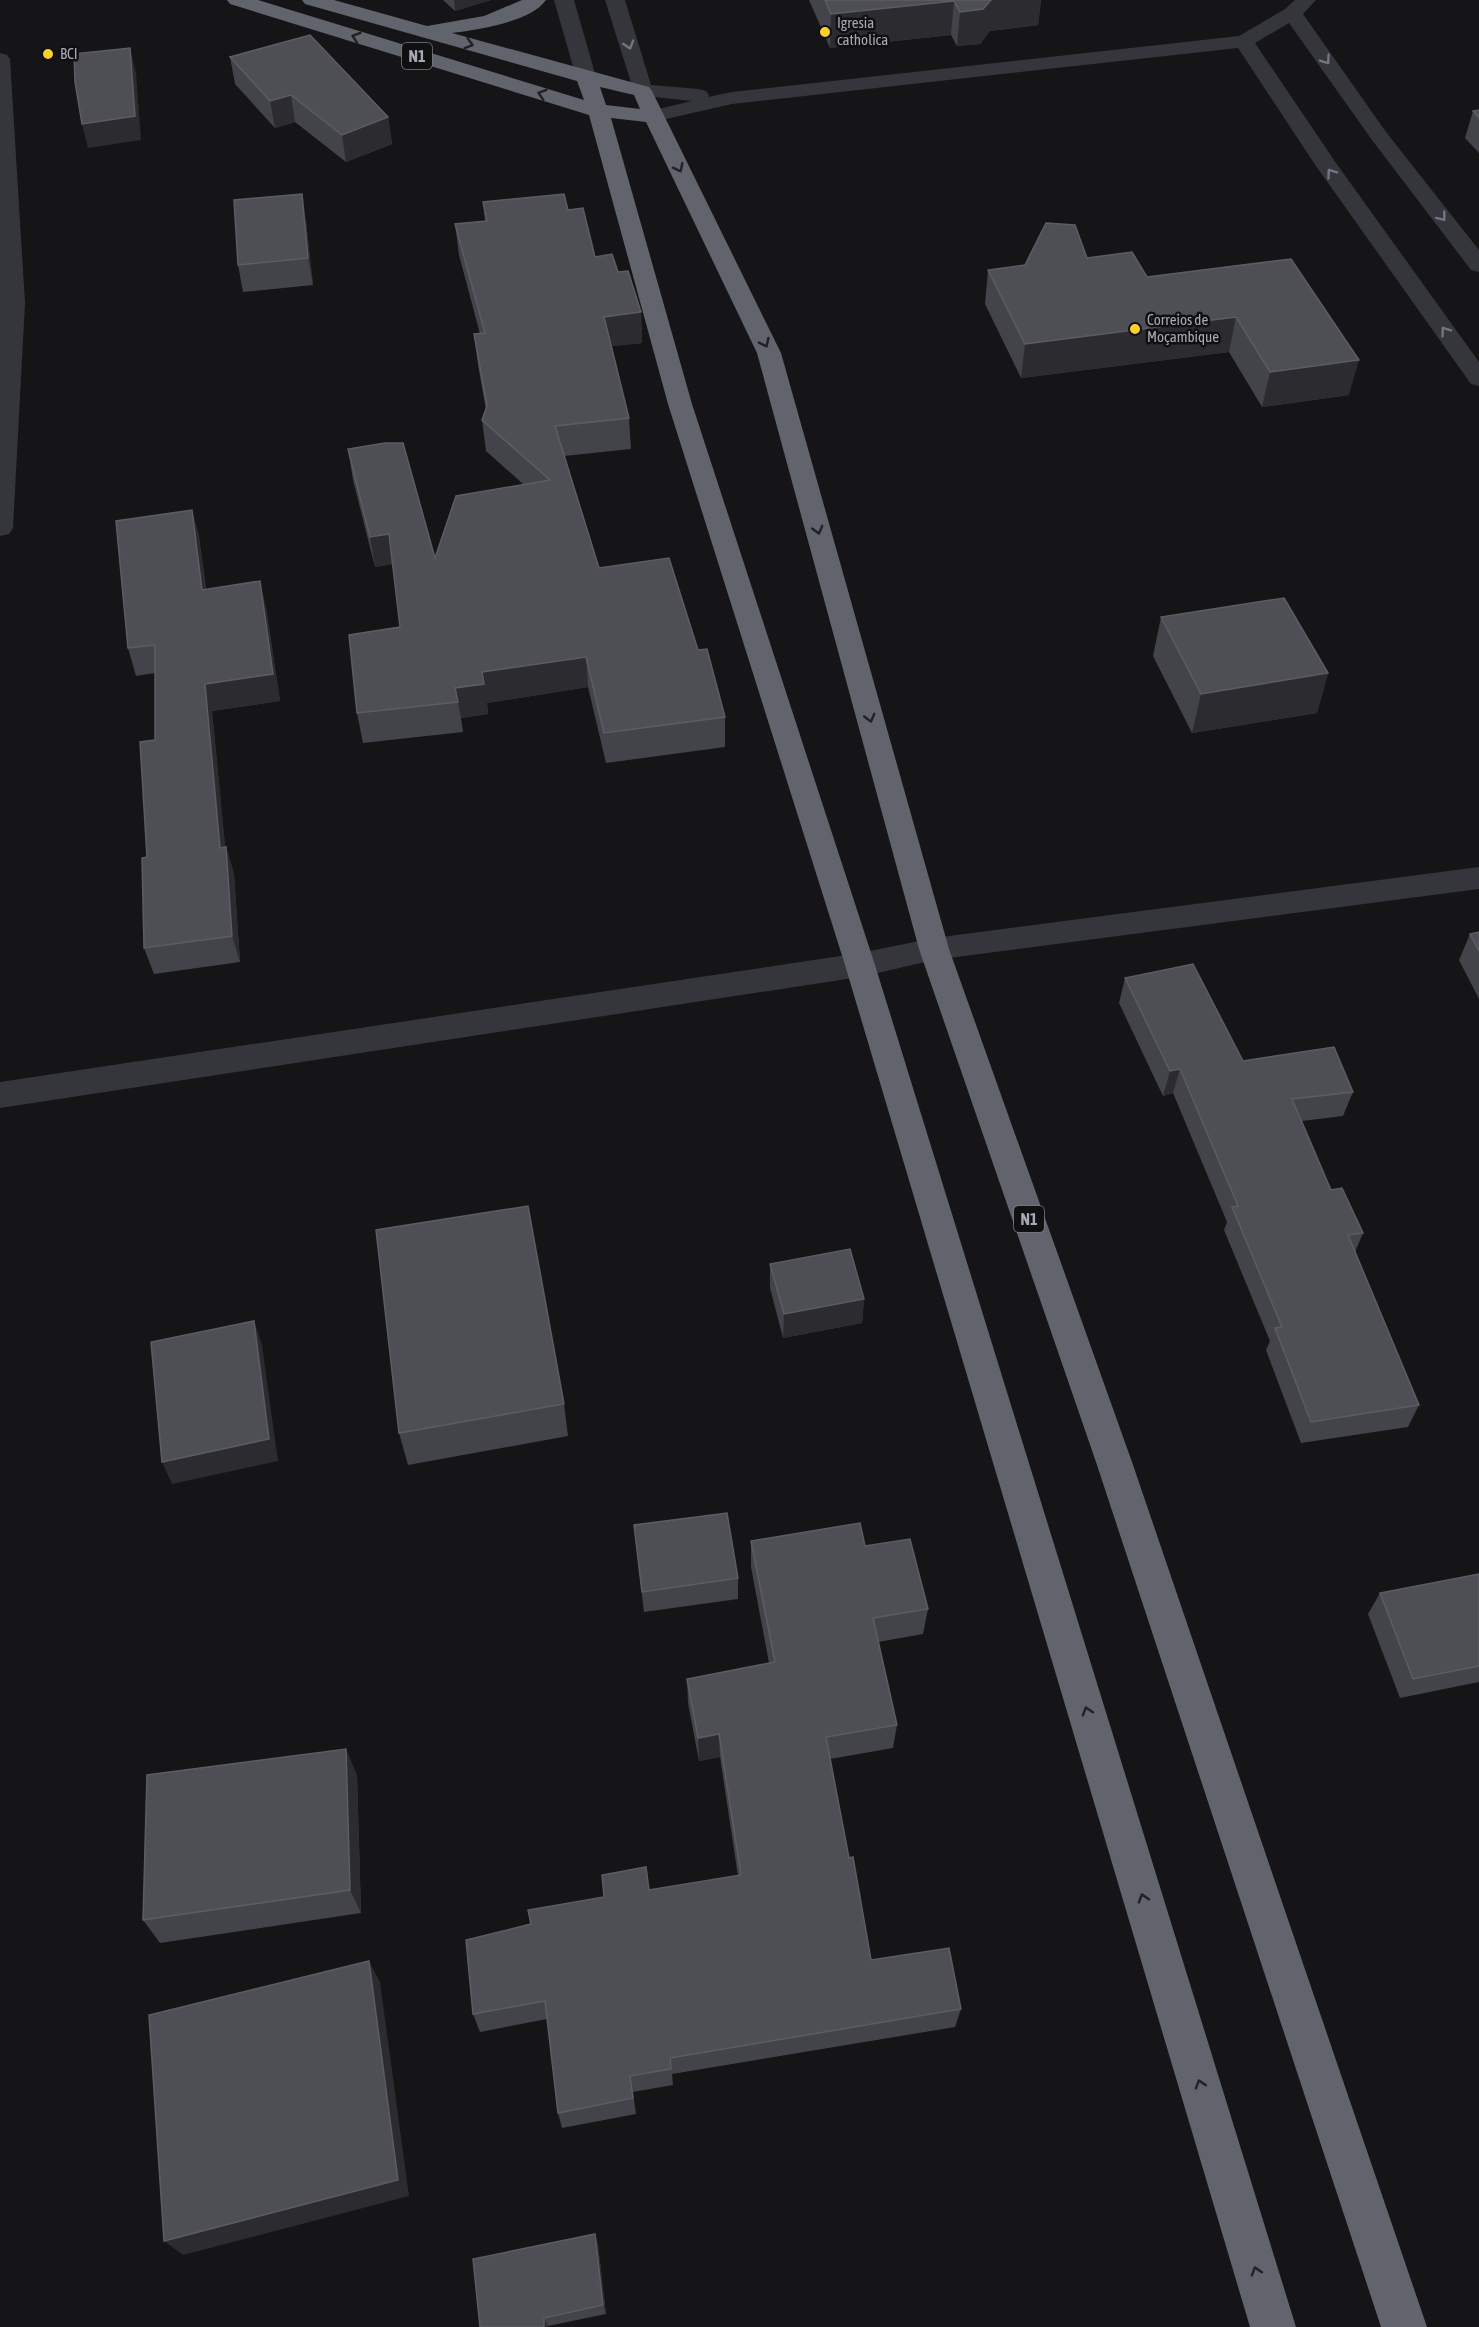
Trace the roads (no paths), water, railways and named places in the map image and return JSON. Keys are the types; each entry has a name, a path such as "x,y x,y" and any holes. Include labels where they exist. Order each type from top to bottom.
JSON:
{"highway":[{"name":"N1","path":"237,0 598,111 647,103"},
{"name":"N1","path":"312,0 586,77 647,103 770,353 934,949 1118,1473 1404,2327"},
{"path":"418,30 453,27 498,18 524,8 536,0"},
{"path":"586,77 598,111 680,404 860,965 1273,2327"}],"street":[{"path":"564,0 586,77"},
{"path":"615,0 647,103 732,98 880,83 1244,41 1299,6 1379,136 1479,265"},
{"path":"1244,41 1327,166 1479,379"},
{"path":"0,59 6,303 0,528"},
{"path":"0,1095 860,965 934,949 1479,878"}],"place":[{"name":"Igresia catholica","path":"825,32"},
{"name":"BCI","path":"48,54"},
{"name":"Correios de Moçambique","path":"1135,329"}]}
